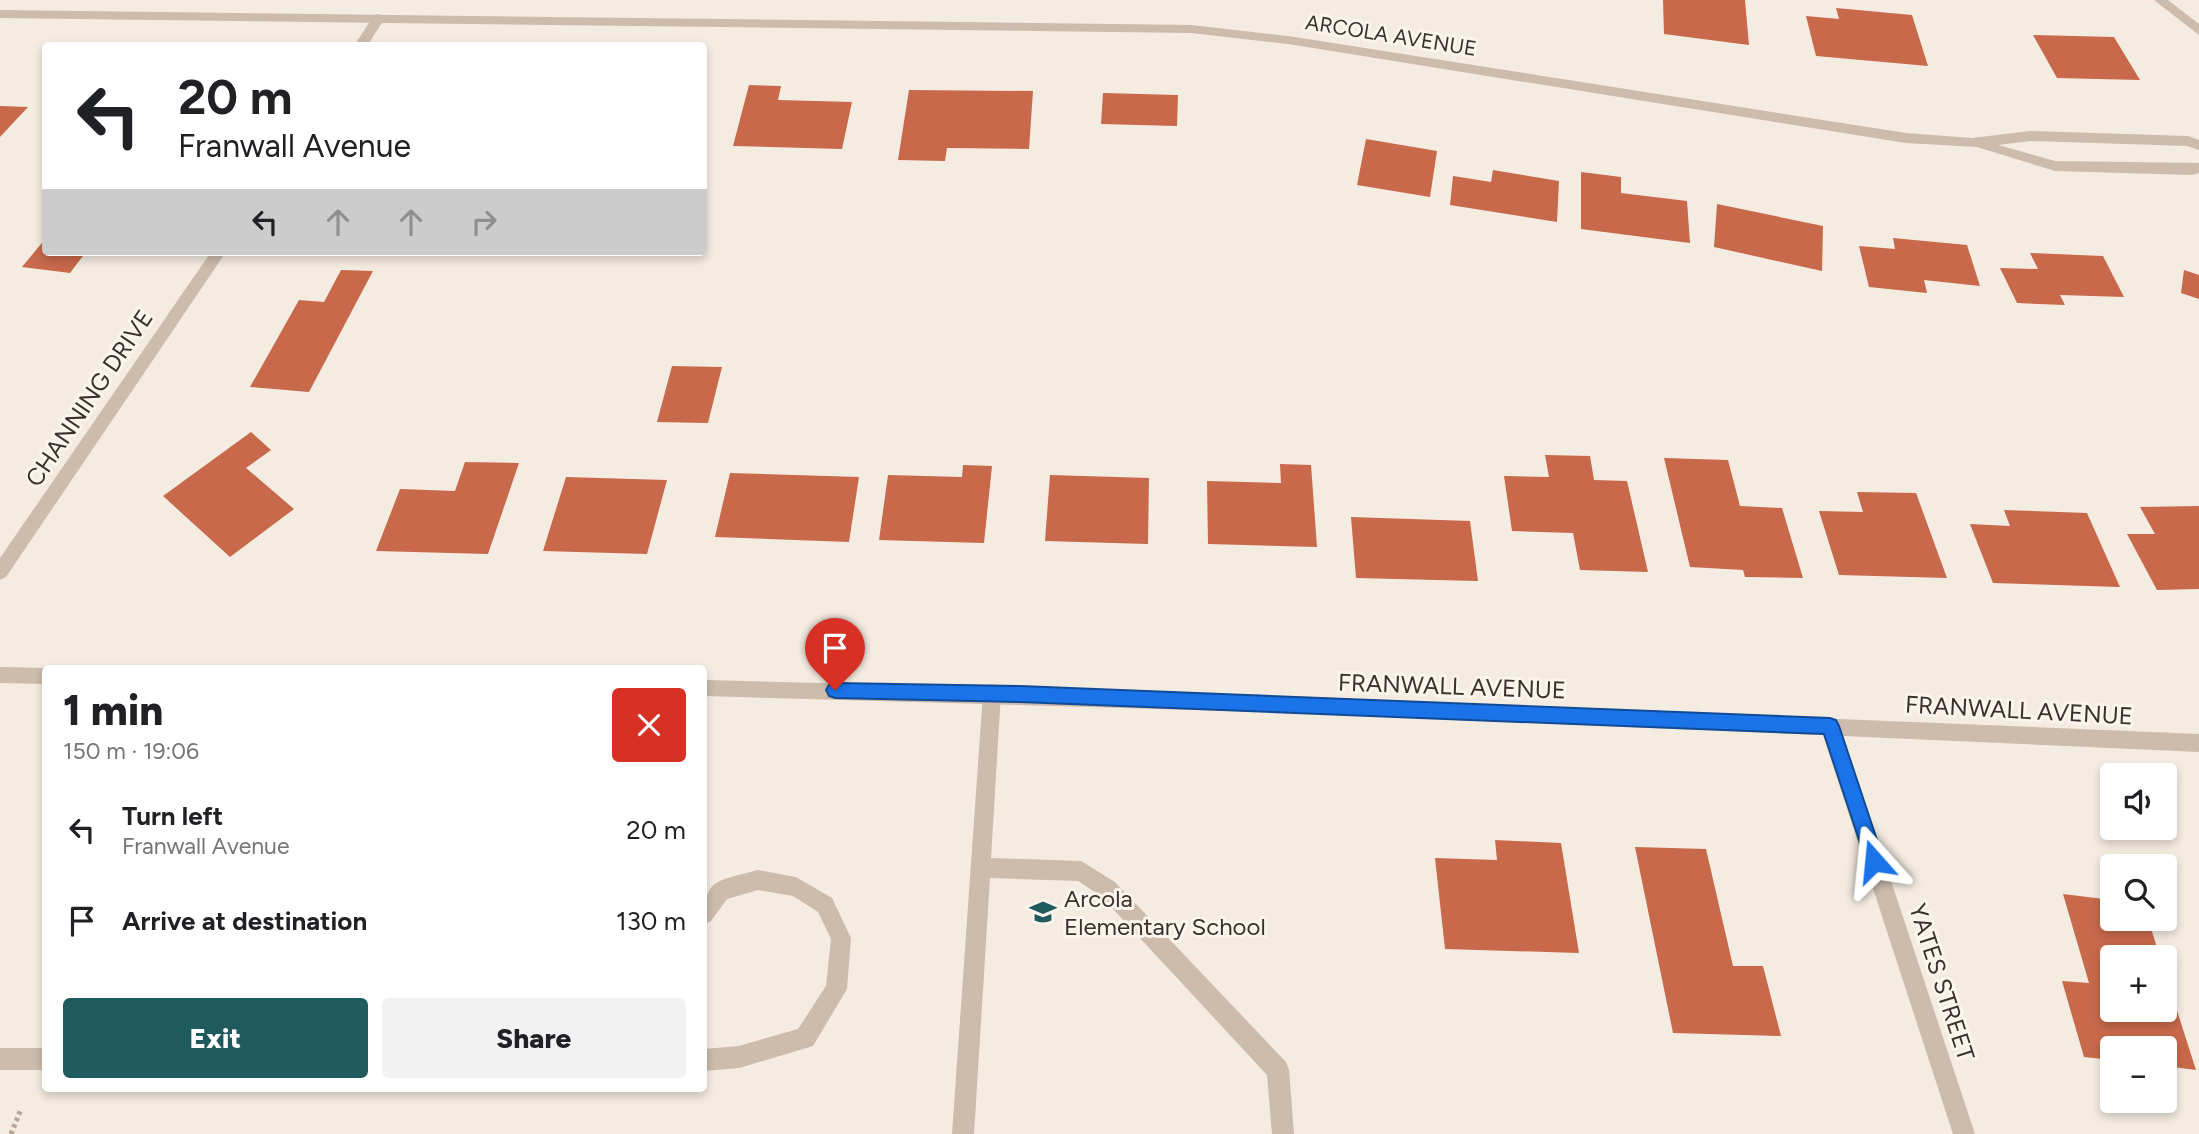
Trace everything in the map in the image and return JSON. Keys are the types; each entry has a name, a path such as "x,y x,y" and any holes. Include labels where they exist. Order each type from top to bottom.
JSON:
{"street":[{"path":"2160,0 2199,31"},
{"name":"ARCOLA AVENUE","path":"0,14 1191,29 1288,40 1906,138 1972,142 2030,136 2188,141 2199,145"},
{"path":"363,42 379,18"},
{"name":"ARCOLA AVENUE","path":"1972,142 2055,166 2133,170 2192,170 2199,167"},
{"name":"CHANNING DRIVE","path":"0,572 216,256"},
{"path":"0,675 42,676"},
{"name":"FRANWALL AVENUE","path":"707,688 992,693 2199,743"},
{"path":"963,1134 992,693"},
{"name":"YATES STREET","path":"1830,726 1964,1134"},
{"path":"979,868 1081,872 1108,889 1278,1069 1283,1134"},
{"path":"707,910 721,891 758,880 796,887 825,905 841,938 836,989 805,1038 739,1057 707,1060"},
{"path":"0,1059 42,1059"}],"path":[{"path":"11,1134 21,1109"}],"building":[{"path":"1663,0 1745,0 1749,45 1664,34"},
{"path":"1836,8 1912,15 1928,66 1816,56 1806,16 1839,19"},
{"path":"2033,35 2114,37 2140,80 2057,78"},
{"path":"749,85 781,86 778,100 852,102 842,149 733,146"},
{"path":"909,90 1033,91 1029,149 947,148 945,161 898,160"},
{"path":"1103,93 1178,95 1177,126 1101,124"},
{"path":"0,106 28,107 0,137"},
{"path":"1366,139 1437,151 1430,197 1357,185"},
{"path":"1493,170 1559,181 1557,222 1450,205 1453,176 1491,182"},
{"path":"1581,172 1621,177 1621,193 1687,201 1690,243 1581,229"},
{"path":"1717,204 1823,226 1822,271 1714,247"},
{"path":"1893,238 1967,245 1980,286 1924,280 1927,293 1869,287 1859,246 1895,249"},
{"path":"42,243 42,256 83,256 70,273 22,267"},
{"path":"2030,253 2103,256 2124,297 2060,295 2065,305 2017,303 2000,268 2038,269"},
{"path":"341,270 373,271 309,392 250,387 299,300 324,302"},
{"path":"2184,270 2199,275 2199,299 2181,293"},
{"path":"672,366 722,367 708,423 657,422"},
{"path":"251,432 271,450 246,468 294,509 230,557 163,496"},
{"path":"1545,455 1590,456 1594,480 1627,481 1648,572 1580,570 1573,533 1512,531 1504,476 1549,477"},
{"path":"1664,458 1728,460 1740,506 1782,508 1803,578 1745,577 1743,570 1690,567"},
{"path":"465,462 519,463 488,554 376,551 400,489 455,491"},
{"path":"1280,464 1311,465 1317,547 1208,544 1207,481 1281,483"},
{"path":"963,465 992,466 984,543 879,540 888,475 962,477"},
{"path":"730,473 859,477 849,542 715,537"},
{"path":"1050,475 1149,478 1148,544 1045,541"},
{"path":"566,477 667,480 647,554 543,551"},
{"path":"1857,492 1916,493 1947,578 1839,575 1819,511 1863,512"},
{"path":"2199,506 2199,589 2157,590 2127,534 2155,534 2140,507"},
{"path":"2004,510 2087,513 2120,587 1993,583 1970,524 2010,526"},
{"path":"1351,517 1470,521 1478,581 1356,578"},
{"path":"1495,840 1561,843 1579,953 1445,949 1435,858 1497,860"},
{"path":"1635,847 1706,849 1733,966 1763,966 1781,1036 1673,1033"},
{"path":"2063,894 2100,899 2100,931 2152,931 2156,945 2100,945 2100,1022 2177,1022 2177,1011 2196,1070 2177,1068 2177,1036 2100,1036 2100,1059 2084,1057 2062,981 2089,983"}],"place":[{"name":"Arcola Elementary School","path":"1043,912"}],"route":[{"path":"835,690 1020,694 1830,726 1874,861"}]}
